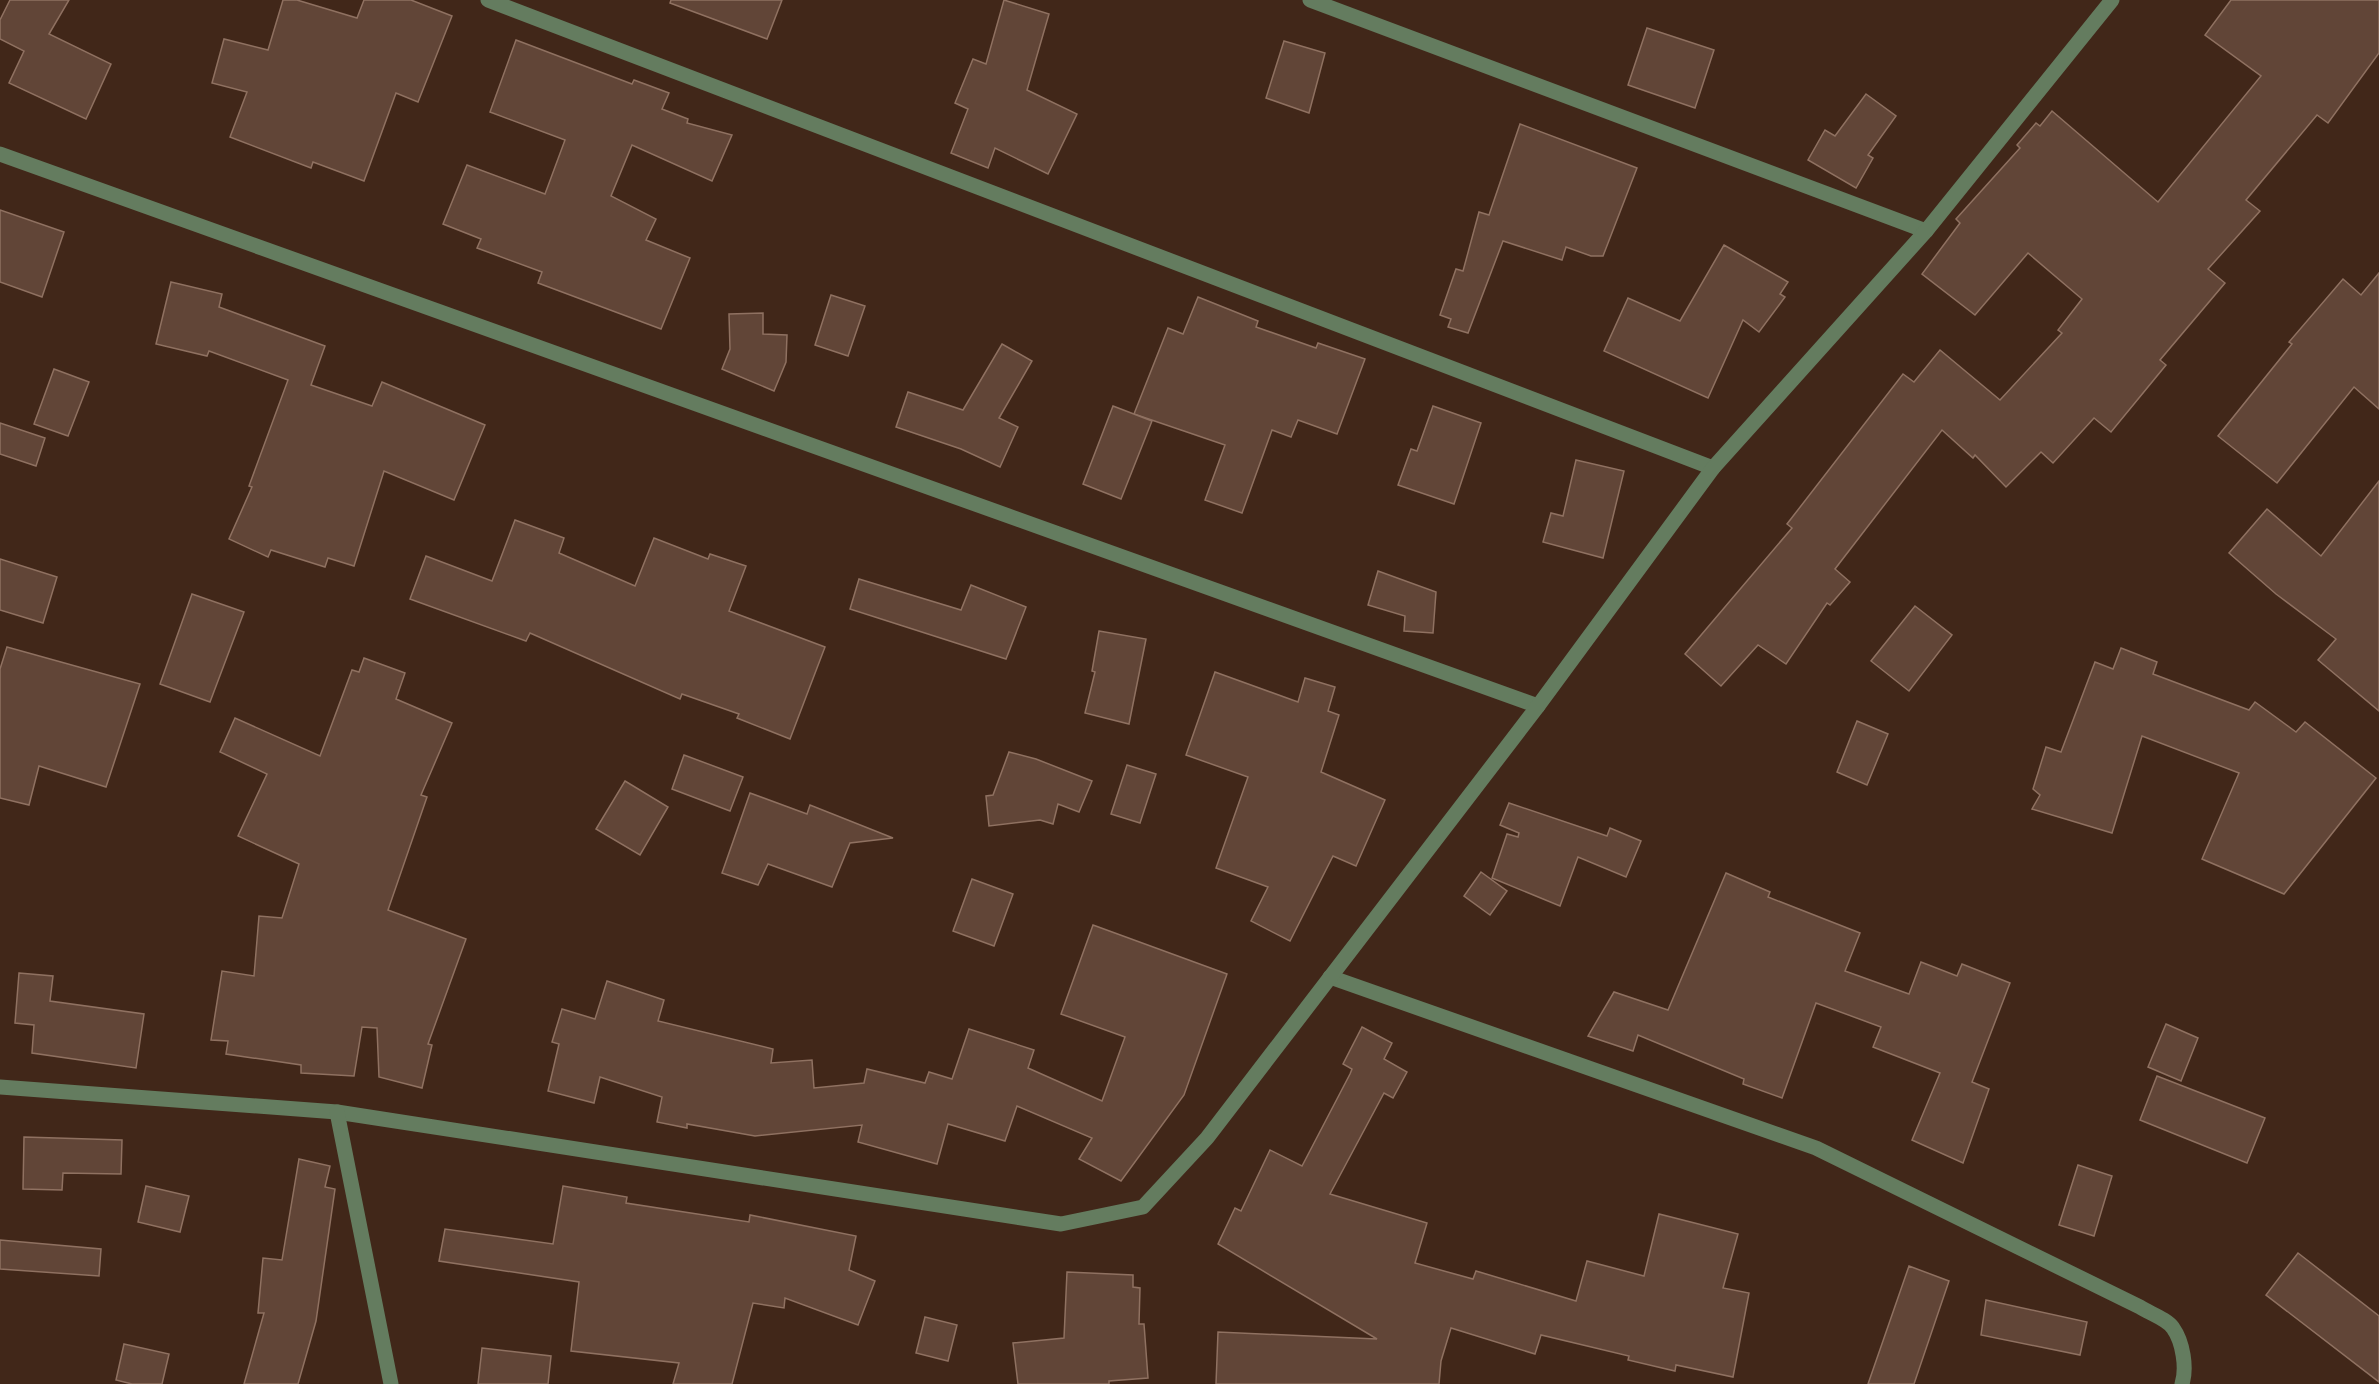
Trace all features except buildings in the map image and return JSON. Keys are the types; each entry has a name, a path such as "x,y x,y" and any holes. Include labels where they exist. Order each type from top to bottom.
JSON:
{"street":[{"path":"488,0 508,4 1713,468"},
{"path":"1310,0 1926,231"},
{"path":"0,1087 337,1112 1061,1224 1143,1207 1207,1138 1538,706 1713,468 1926,231 2112,0"},
{"path":"0,154 1538,706"},
{"path":"1330,977 1816,1148 2130,1302 2172,1326 2182,1348 2184,1376 2182,1384"},
{"path":"337,1112 391,1384"}]}
